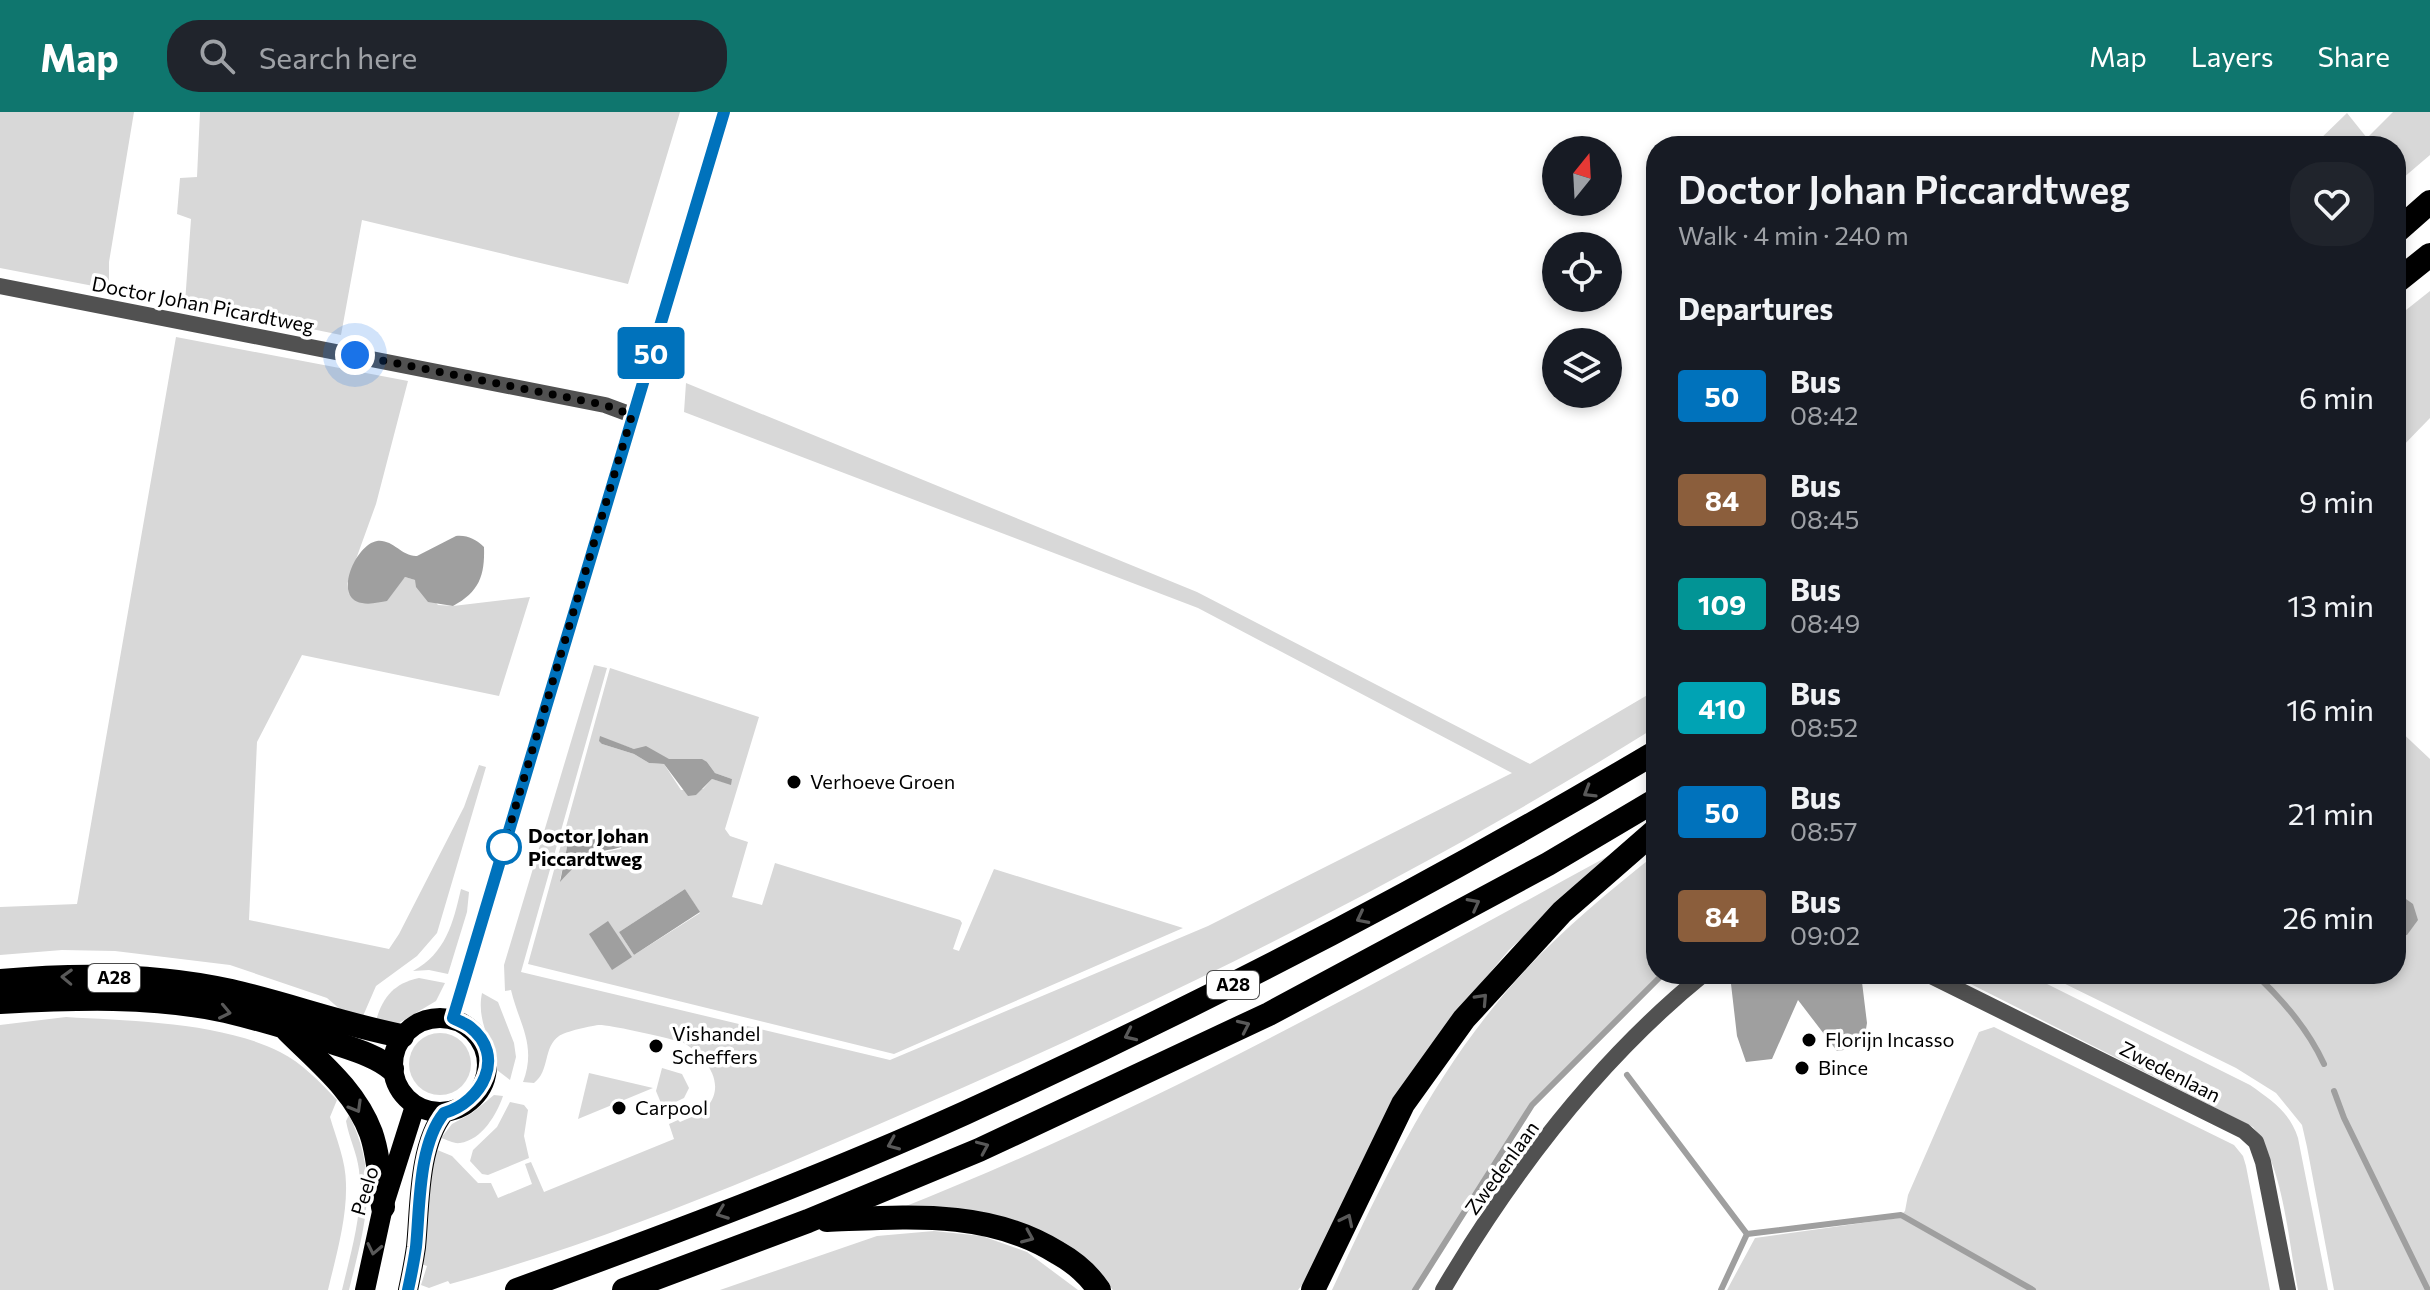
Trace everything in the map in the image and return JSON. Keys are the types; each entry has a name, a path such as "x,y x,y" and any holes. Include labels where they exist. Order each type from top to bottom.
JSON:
{"highway":[{"path":"2406,223 2430,202"},
{"path":"2406,274 2430,255"},
{"name":"A28","path":"517,1290 795,1186 964,1114 1158,1022 1398,899 1646,758"},
{"name":"A28","path":"624,1290 808,1221 979,1150 1269,1014 1548,864 1646,806"},
{"path":"1313,1290 1403,1104 1464,1019 1562,912 1646,839"},
{"name":"A28","path":"0,981 55,976 192,984 228,990 402,1036"},
{"name":"A28","path":"0,1002 100,999 166,1003 223,1011 359,1052 392,1069"},
{"name":"A28","path":"283,1027 338,1080 355,1103 371,1133 383,1207"},
{"name":"A28","path":"808,1221 897,1217 984,1222 1045,1244 1070,1260 1099,1290"}],"main road":[{"path":"453,1018 724,112"},
{"path":"435,1017 453,1018 470,1027 482,1040 488,1067 480,1090 471,1101 459,1109 435,1113 415,1106 396,1084 393,1056 402,1036 422,1021 435,1017"},
{"name":"Peelo","path":"365,1290 383,1207 415,1106"},
{"path":"408,1290 416,1251 425,1163 444,1113"}],"street":[{"name":"Doctor Johan Picardtweg","path":"0,286 605,405 632,415"},
{"name":"Zwedenlaan","path":"1443,1290 1541,1146 1575,1102 1638,1033 1693,984"},
{"name":"Zwedenlaan","path":"1947,984 2244,1131 2256,1142 2263,1162 2288,1290"}],"shaded area":[{"path":"0,112 134,112 109,262 109,289 0,268"},
{"path":"200,112 680,112 628,284 362,220 341,335 185,303 191,219 177,214 180,178 197,177"},
{"path":"2393,112 2430,112 2430,155 2406,175 2406,136 2369,136"},
{"path":"2347,113 2365,136 2323,136"},
{"path":"2430,291 2430,418 2406,443 2406,310"},
{"path":"176,337 408,381 376,504 347,584 349,594 405,577 415,580 438,605 530,597 499,696 302,655 257,742 249,920 389,949 464,807 479,765 486,767 437,933 417,956 376,986 363,1016 341,1010 327,998 230,965 115,951 62,950 0,955 0,907 77,904"},
{"path":"686,383 1197,592 1530,764 1646,696 1646,733 1475,834 1289,934 1003,1070 682,1206 509,1267 429,1288 421,1285 427,1266 421,1264 435,1149 452,1156 478,1183 491,1183 498,1198 532,1184 525,1164 531,1162 544,1192 674,1139 669,1124 698,1114 713,1098 715,1089 711,1070 684,1043 605,1025 585,1027 559,1036 551,1046 539,1078 534,1083 523,1082 527,1069 527,1046 511,990 505,991 504,965 594,665 607,668 521,972 890,1060 1208,926 1512,773 1198,608 684,412"},
{"path":"456,536 478,542 484,547 484,557 479,582 469,595 453,606 428,602 416,587 415,580 405,577 387,601 362,603 353,599 349,592 350,571 369,544 383,541 417,556"},
{"path":"610,668 759,717 725,829 730,836 748,842 732,897 762,905 775,863 960,920 962,923 953,949 959,951 994,869 1183,928 894,1054 528,964","holes":["600,737 634,749 651,750 668,759 707,762 715,773 732,779 730,784 712,779 703,789 681,790 664,764 649,763 634,754 602,744","623,834 621,849 588,859 560,880 569,838 576,842","685,889 700,913 634,955 619,932"]},
{"path":"600,736 634,749 646,746 669,759 702,759 715,773 732,779 731,785 712,779 696,795 688,796 664,764 649,763 634,754 602,744"},
{"path":"2406,736 2430,759 2430,1290 2334,1290 2302,1125 2276,1093 2236,1068 2065,984 2406,984"},
{"path":"608,834 629,837 628,843 586,858 560,882 569,837 576,842"},
{"path":"1612,854 1509,950 1472,994 1313,1270 1298,1290 1113,1290 1086,1261 896,1210 989,1172 1170,1088 1348,997"},
{"path":"1646,862 1646,984 1653,984 1532,1105 1415,1290 1332,1290 1403,1145 1467,1041 1510,987 1591,908"},
{"path":"461,889 469,892 467,912 448,974 413,971 441,946 451,925"},
{"path":"685,889 700,912 634,955 619,932"},
{"path":"2406,899 2413,904 2418,920 2407,935"},
{"path":"608,921 632,957 612,970 589,934"},
{"path":"419,978 445,983 436,1001 399,1023 376,1021 390,993"},
{"path":"1731,984 1862,984 1867,1023 1863,1047 1837,1051 1798,1000 1772,1059 1746,1062 1737,1036"},
{"path":"1971,984 2047,984 2250,1085 2272,1102 2285,1114 2298,1138 2328,1290 2298,1290 2278,1183 2272,1162 2253,1127"},
{"path":"482,993 498,1002 514,1043 516,1057 510,1080 497,1070 481,1013"},
{"path":"66,1017 147,1022 231,1034 288,1056 331,1093 337,1100 330,1117 344,1167 346,1197 328,1290 0,1290 0,1025"},
{"path":"1994,1027 2234,1145 2246,1166 2270,1290 1727,1290 1755,1238 1898,1218 1905,1211 1908,1195 1979,1032"},
{"path":"434,1033 446,1033 462,1042 469,1052 469,1076 462,1086 446,1095 434,1095 414,1081 409,1070 409,1058 423,1038"},
{"path":"662,1068 682,1074 689,1088 684,1098 663,1108 656,1091"},
{"path":"589,1073 653,1088 578,1119"},
{"path":"494,1095 503,1096 493,1118 482,1132 458,1143 441,1138 452,1124"},
{"path":"510,1102 524,1105 528,1110 524,1136 529,1158 488,1175 482,1174 470,1161 473,1150 497,1127"},
{"path":"349,1115 364,1160 367,1202 349,1290 342,1290 360,1200 358,1164 346,1121"},
{"path":"934,1231 982,1236 1027,1252 1078,1290 720,1290 877,1236"}],"waterway":[{"path":"1415,1290 1532,1105 1653,984"},
{"path":"2265,984 2294,1016 2324,1064"},
{"path":"1627,1075 1747,1234 1901,1215 2033,1290"},
{"path":"2334,1091 2344,1118 2428,1290"},
{"path":"1721,1290 1747,1234"}],"bus line":[{"name":"50","path":"408,1290 416,1251 422,1182 431,1142 444,1113 459,1109 480,1090 488,1067 482,1040 470,1027 453,1018 724,112"}],"place":[{"name":"Verhoeve Groen","path":"794,782"},
{"name":"Doctor Johan Piccardtweg","path":"504,847"},
{"name":"Florijn Incasso","path":"1809,1040"},
{"name":"Vishandel Scheffers","path":"656,1046"},
{"name":"Bince","path":"1802,1068"},
{"name":"Carpool","path":"619,1108"}],"route":[{"path":"355,355 605,405 632,415 500,859 504,847"}]}
